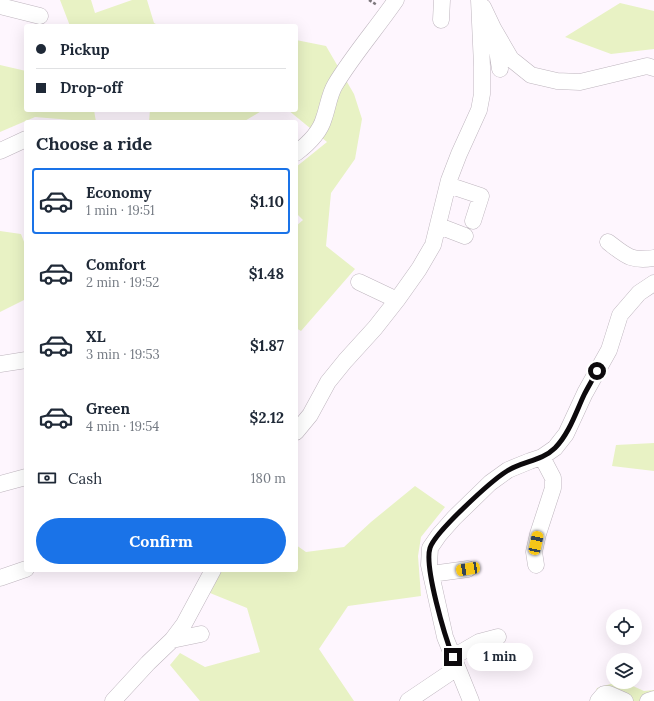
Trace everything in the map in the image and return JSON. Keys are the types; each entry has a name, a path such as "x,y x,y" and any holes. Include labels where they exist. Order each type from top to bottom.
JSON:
{"street":[{"path":"298,152 308,144 324,120 333,88 342,73 396,0"},
{"path":"441,20 442,0"},
{"path":"480,0 511,59 531,74 557,81 580,82 647,66 654,68"},
{"path":"298,430 310,415 328,382 345,361 376,328 419,269 433,245 448,185 459,154 479,110 481,99 482,66 480,0"},
{"path":"0,6 40,16"},
{"path":"494,28 500,69"},
{"path":"0,151 24,140"},
{"path":"448,185 481,196 473,221"},
{"path":"438,226 465,236"},
{"path":"608,242 626,256 644,260 654,258"},
{"path":"359,282 397,300"},
{"path":"471,701 445,637 429,565 430,548 439,534 490,483 508,470 542,457 555,448 566,434 585,393 609,350 620,316 638,293 654,283"},
{"path":"0,364 24,360"},
{"path":"536,565 534,552 538,534 553,488 553,478 542,457"},
{"path":"0,484 24,478"},
{"path":"431,574 468,569"},
{"path":"0,578 24,570"},
{"path":"113,701 148,663 172,640 184,624 212,572"},
{"path":"172,640 201,634"},
{"path":"408,701 479,642 498,637"},
{"path":"598,701 604,694 609,694 625,701"},
{"path":"648,701 654,699"}],"green space":[{"path":"60,0 91,0 95,13 132,0 147,0 154,23 156,24 69,24"},
{"path":"620,3 654,11 654,49 611,54 565,37"},
{"path":"298,40 326,46 354,94 362,119 355,159 331,193 326,246 355,269 301,331 298,329 298,224 303,220 298,215 298,165 327,142 290,112 298,112"},
{"path":"0,65 24,71 24,112 94,112 96,120 35,117 24,120 24,122 0,132"},
{"path":"150,112 260,112 246,120 149,120"},
{"path":"0,231 21,234 24,242 24,300 0,312"},
{"path":"654,443 654,471 612,466 616,445"},
{"path":"415,486 445,507 421,537 418,556 421,596 348,606 319,649 354,701 200,701 170,665 180,653 205,667 260,652 247,608 210,593 220,572 298,572 298,546 306,552 344,547 371,522"},
{"path":"606,685 606,689 640,689 644,691 654,690 654,701 592,701 597,688"}],"route":[{"path":"453,657 445,637 429,565 430,548 439,534 490,483 508,470 542,457 555,448 566,434 597,371"}]}
